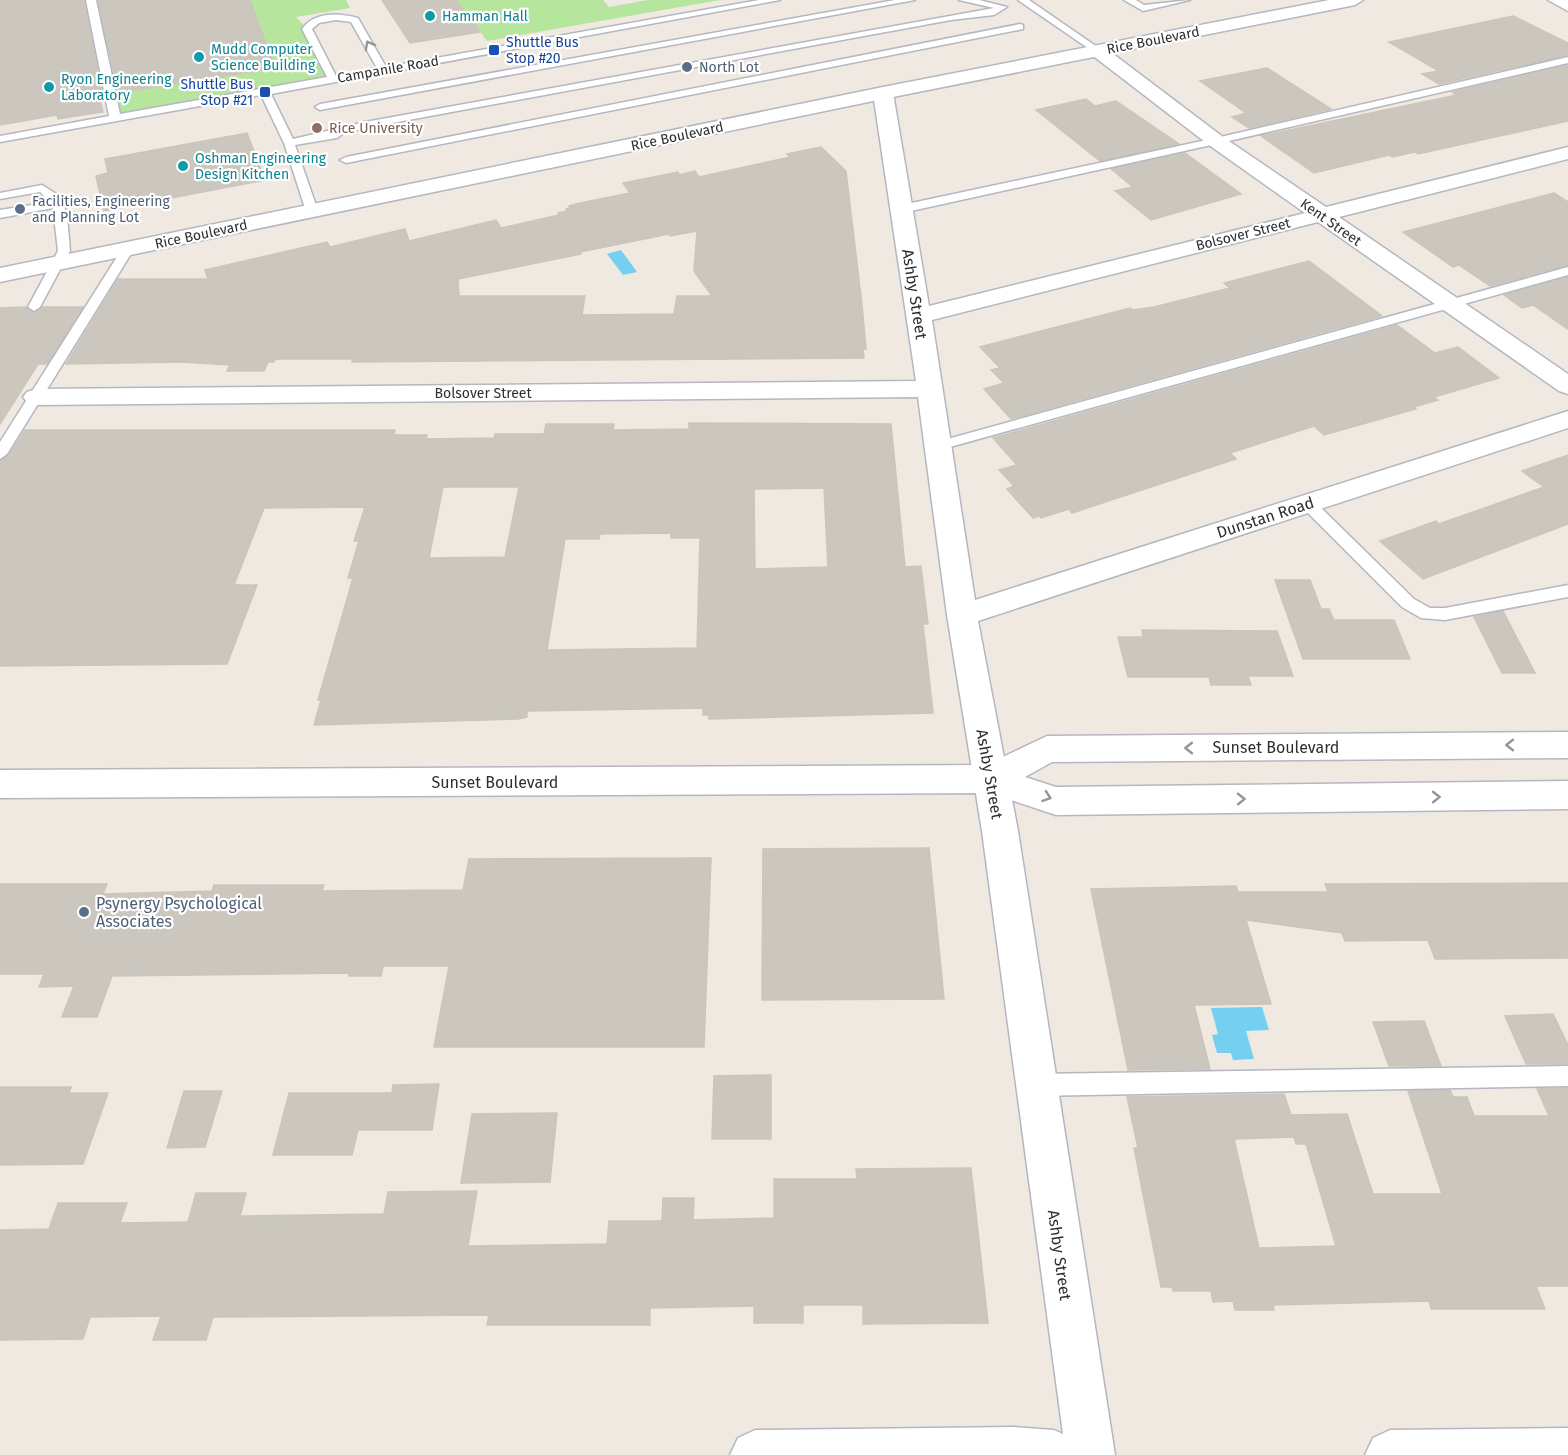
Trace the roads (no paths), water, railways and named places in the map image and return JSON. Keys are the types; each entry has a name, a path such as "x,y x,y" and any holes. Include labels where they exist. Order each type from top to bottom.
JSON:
{"street":[{"name":"Rice Boulevard","path":"0,275 883,93 1355,0"},
{"path":"1556,0 1568,6"},
{"name":"Kent Street","path":"1098,51 1216,141 1568,386"},
{"name":"Ashby Street","path":"883,93 919,316 962,615 991,779 1090,1455"},
{"name":"Bolsover Street","path":"919,316 1568,153"},
{"name":"Bolsover Street","path":"36,396 930,389"},
{"name":"Dunstan Road","path":"962,615 1568,419"},
{"name":"Sunset Boulevard","path":"991,779 1047,749 1568,745"},
{"name":"Sunset Boulevard","path":"0,784 991,779 1056,801 1568,795"},
{"path":"755,1455 1014,1451 1053,1455"},
{"path":"1390,1455 1568,1453"}],"lane":[{"path":"91,0 115,118"},
{"name":"Campanile Road","path":"0,139 776,0"},
{"path":"320,107 910,0"},
{"path":"964,0 1002,7"},
{"path":"1130,0 1143,8 1185,0"},
{"path":"346,160 397,135 941,19 994,12 1002,7 1024,1 1098,51"},
{"path":"333,79 307,29 316,21 345,17 355,20 383,70"},
{"path":"289,143 354,132 376,125 397,135 941,19 1020,27"},
{"path":"902,209 1216,141 1568,60"},
{"path":"265,92 289,143 312,211"},
{"path":"378,96 397,135"},
{"path":"0,196 42,188 55,197 64,251 34,307"},
{"path":"0,214 57,204"},
{"path":"0,454 128,249"},
{"path":"938,446 1568,271"},
{"path":"1307,504 1408,603 1427,614 1445,614 1568,591"},
{"path":"1035,1085 1568,1076"}],"water":[{"path":"621,250 637,272 623,275 607,254"},
{"path":"1262,1007 1269,1030 1246,1031 1254,1059 1233,1060 1231,1053 1217,1053 1212,1035 1218,1034 1211,1008"}],"place":[{"name":"Hamman Hall","path":"430,16"},
{"name":"Shuttle Bus Stop #20","path":"494,50"},
{"name":"Mudd Computer Science Building","path":"199,57"},
{"name":"North Lot","path":"687,67"},
{"name":"Ryon Engineering Laboratory","path":"49,87"},
{"name":"Shuttle Bus Stop #21","path":"265,92"},
{"name":"Rice University","path":"317,128"},
{"name":"Oshman Engineering Design Kitchen","path":"183,166"},
{"name":"Facilities, Engineering and Planning Lot","path":"20,209"},
{"name":"Psynergy Psychological Associates","path":"84,912"}]}
